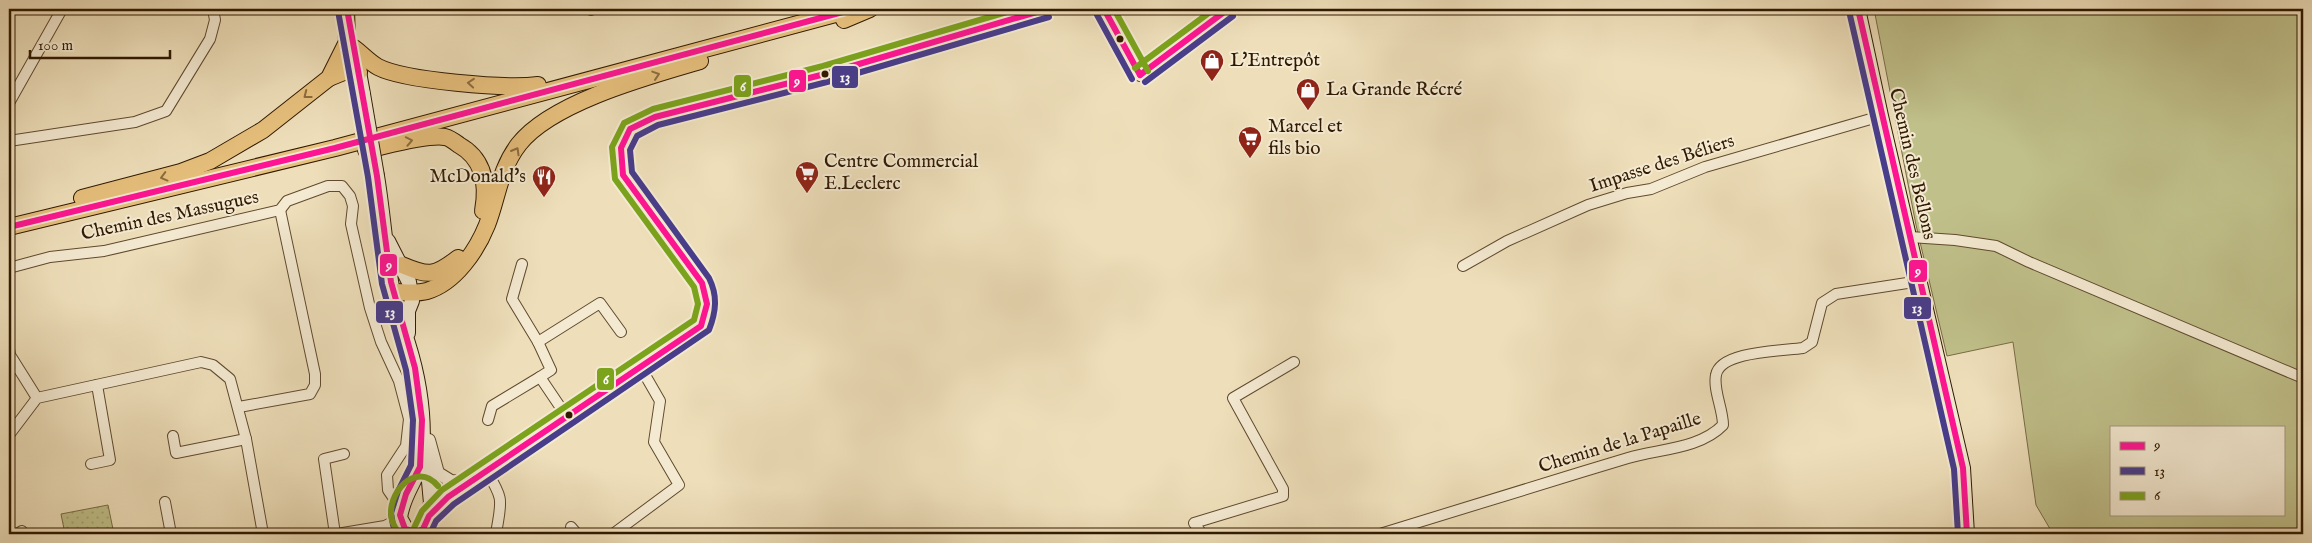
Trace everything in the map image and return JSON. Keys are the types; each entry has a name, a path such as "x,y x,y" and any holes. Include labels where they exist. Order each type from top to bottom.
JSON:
{"main road":[{"path":"347,9 377,176 393,292 414,368 422,420 420,467 410,487 412,526"},
{"path":"329,78 347,42 347,9"},
{"path":"9,227 260,167 854,9"},
{"path":"387,238 414,283 428,291 452,276 471,255 487,225 499,181 519,144 560,111 600,94 678,68 840,22 870,9"},
{"name":"Chemin des Bellons","path":"1858,9 1963,468 1967,534"},
{"path":"354,48 379,68 422,79 519,87 621,71"},
{"path":"9,222 47,208 182,172 210,161 263,130 329,78 351,69 358,70 359,72"},
{"path":"260,167 302,164 421,139 446,137 471,152 479,163 484,177 486,197 482,216 460,257 433,274 393,292"},
{"path":"412,526 430,489 424,387 408,333 414,283"},
{"path":"410,487 430,489"}],"street":[{"path":"9,102 62,9"},
{"path":"9,141 134,122 166,111 210,39 215,20 213,9"},
{"path":"344,454 324,459 336,534 385,526 412,526 448,497 701,326 708,304 706,294 696,272 622,174 621,148 630,129 655,117 825,74 1047,9"},
{"path":"1104,9 1140,75 1228,9"},
{"name":"Impasse des Béliers","path":"1463,266 1507,241 1588,206 1628,193 1651,189 1705,167 1881,116"},
{"name":"Chemin des Massugues","path":"9,268 50,257 104,251 280,210 287,201 302,194 336,185 347,190 353,206 351,224 370,308 399,381 409,420 406,446 387,475 388,490"},
{"name":"Chemin des Massugues","path":"239,407 310,394 315,385 315,374 280,210"},
{"path":"1910,237 1956,240 1996,246 2038,266 2303,378"},
{"path":"488,420 492,406 551,370 538,342 512,299 522,264"},
{"name":"Chemin de la Papaille","path":"1380,534 1630,458 1707,437 1715,433 1723,425 1723,411 1716,387 1716,375 1720,364 1732,357 1804,348 1812,342 1822,303 1836,294 1920,281"},
{"path":"538,342 600,304 621,332"},
{"path":"9,349 10,355 37,398"},
{"path":"9,435 37,398 201,362 213,365 230,379 239,407 263,534"},
{"path":"1202,534 1194,523 1282,496 1283,489 1233,398 1294,362"},
{"path":"620,532 679,485 654,442 660,401 641,368"},
{"path":"540,377 567,418"},
{"path":"91,464 110,460 97,385"},
{"path":"173,436 176,453 246,439"},
{"path":"428,440 438,473 451,481 470,482"},
{"path":"486,472 500,492 502,500 496,534"},
{"path":"430,489 470,482"},
{"path":"388,490 410,487"},
{"path":"388,490 412,526"},
{"path":"165,502 171,534"}],"green space":[{"path":"1874,9 2303,9 2303,534 2053,534 2036,505 2013,342 1947,356 1916,225"},
{"path":"108,505 114,534 65,534 61,514"}],"transit line":[{"name":"9","path":"347,9 377,176 391,282 415,368 422,420 420,467 406,494 400,515 405,529 417,532 423,529 429,516 448,497 701,326 707,304 702,283 623,175 621,148 630,129 655,117 825,74 1047,9"},
{"name":"9","path":"9,227 335,148 854,9"},
{"name":"6","path":"413,530 422,511 442,490 694,320 698,304 694,287 615,179 612,147 624,123 653,109 823,66 1017,9"},
{"name":"9","path":"1104,9 1140,75"},
{"name":"6","path":"1114,9 1148,71"},
{"name":"6","path":"1135,68 1214,9"},
{"name":"9","path":"1140,75 1228,9"},
{"name":"9","path":"1858,9 1963,468 1967,534"},
{"name":"13","path":"338,11 368,177 382,284 406,370 413,420 411,465 398,491 391,513 393,525 398,534"},
{"name":"13","path":"1849,11 1954,469 1958,534"},
{"name":"13","path":"1096,13 1132,79"},
{"name":"13","path":"1145,82 1233,16"},
{"name":"13","path":"430,534 436,521 454,504 709,330 715,304 712,285 709,278 632,172 630,150 637,136 658,125 827,82 1049,17"},
{"name":"6","path":"399,534 393,522 391,510 393,500 398,491 412,478 421,476 438,486"}],"place":[{"name":"L'Entrepôt","path":"1212,82"},
{"name":"La Grande Récré","path":"1308,111"},
{"name":"Marcel et fils bio","path":"1250,159"},
{"name":"Centre Commercial E.Leclerc","path":"807,194"},
{"name":"McDonald's","path":"544,198"}]}
